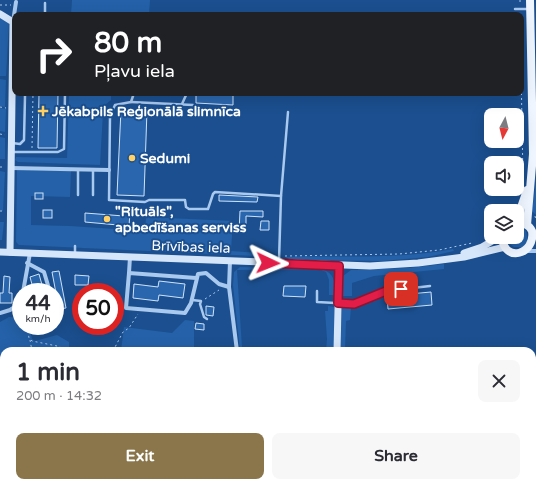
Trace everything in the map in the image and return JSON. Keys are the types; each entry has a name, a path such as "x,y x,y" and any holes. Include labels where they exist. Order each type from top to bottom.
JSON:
{"main road":[{"path":"521,204 533,154 530,0"},
{"path":"0,14 12,24"},
{"path":"10,252 8,167 11,152 14,96"},
{"path":"527,180 527,225"},
{"path":"504,244 505,247 512,252 533,247 534,233 527,225 524,224"},
{"name":"Brīvības iela","path":"453,258 488,244"},
{"name":"Brīvības iela","path":"0,252 230,261 279,260 339,266 392,265 464,257 505,247"},
{"path":"337,347 339,266"}],"street":[{"path":"15,12 16,1"},
{"path":"8,167 109,170"},
{"path":"24,283 30,253"},
{"path":"130,257 126,308 184,313 192,300 198,274 206,273 219,284 227,287"},
{"path":"230,261 227,287 235,347"},
{"path":"27,263 44,272 47,283"},
{"path":"129,273 196,278"},
{"path":"0,313 12,309"}],"lane":[{"path":"45,3 46,12"},
{"path":"515,9 530,9"},
{"path":"11,143 20,144 24,140 25,96"},
{"path":"11,152 58,152 64,149 65,96"},
{"path":"131,102 133,96"},
{"path":"182,104 186,96"},
{"path":"193,105 131,102 116,105 110,116 110,201 145,202 148,200 185,200 186,207 189,209 208,210 215,192 281,196"},
{"path":"279,260 281,196 288,112"},
{"path":"78,170 78,195"},
{"path":"93,196 94,170"},
{"path":"75,246 75,255"},
{"path":"317,291 317,302 354,304 386,291 430,286"},
{"path":"192,300 201,301 200,304 203,315 207,319"}],"path":[{"path":"522,96 527,180"},
{"path":"0,107 7,108"},
{"path":"0,134 6,135"},
{"path":"0,167 8,167"},
{"path":"0,211 5,212"},
{"path":"279,260 425,252 472,243"},
{"path":"201,301 227,287"},
{"path":"115,347 123,332 129,328 140,309"},
{"path":"29,335 31,347"},
{"path":"30,339 34,342 63,347"}],"shaded area":[{"path":"72,0 150,0 149,12 71,12"},
{"path":"0,16 9,23 6,76 0,76"},
{"path":"0,79 6,80 5,107 0,106"},
{"path":"69,96 111,96 111,100 106,104 103,112 100,165 18,162 15,160 16,157 67,158"},
{"path":"0,108 6,109 5,132 0,131"},
{"path":"0,137 5,138 5,159 0,159"},
{"path":"17,170 71,171 70,197 31,196 31,225 145,231 146,217 233,221 231,251 258,253 257,256 19,245 16,242"},
{"path":"0,171 5,172 3,211 0,210"},
{"path":"536,182 536,215 532,211"},
{"path":"0,222 4,222 2,240 0,240"},
{"path":"524,229 526,231 528,240 523,247 514,247 510,244 524,244"},
{"path":"453,249 454,251 428,257 382,261 291,260 285,257 412,255"},
{"path":"444,264 444,269 374,276 352,283 352,296 342,296 343,276 351,270 409,268"},
{"path":"240,267 321,269 326,271 332,276 335,286 335,295 329,295 329,280 326,272 319,269 237,270 242,347 240,347 233,285 234,272"},
{"path":"328,306 334,307 334,347 326,347 325,311 328,311"},
{"path":"342,308 351,308 350,320 346,321 345,347 340,347"},
{"path":"9,317 12,317 12,335 31,335 32,339 35,341 57,335 69,342 69,347 0,347 0,322"},
{"path":"185,320 194,321 194,347 122,347 124,327 172,333"}],"building":[{"path":"39,96 58,96 57,148 38,148"},
{"path":"196,96 233,96 233,105 196,103"},
{"path":"121,109 147,110 144,196 117,195"},
{"path":"35,193 43,193 43,199 35,199"},
{"path":"219,195 258,197 257,202 219,201"},
{"path":"43,210 52,210 52,218 43,218"},
{"name":"\"Rituāls\", apbedīšanas serviss","path":"125,211 130,212 129,226 85,222 85,213 124,216"},
{"path":"240,211 263,211 263,217 246,216 246,232 239,232"},
{"path":"261,221 269,221 269,230 260,230"},
{"path":"59,271 61,283 54,283 52,272"},
{"path":"39,274 42,283 32,283 30,277"},
{"path":"75,275 89,276 88,283 75,283"},
{"path":"4,276 10,277 9,293 12,293 12,303 0,303 0,293 3,293"},
{"path":"159,281 185,284 183,298 159,295 158,301 133,298 134,284 158,287"},
{"path":"284,286 306,286 305,297 283,296"},
{"path":"431,292 432,305 388,309 387,296"},
{"path":"64,297 66,308 64,308"},
{"path":"206,306 214,307 213,316 206,315"},
{"path":"196,323 204,324 204,330 195,329"}],"place":[{"name":"Jēkabpils Reģionālā slimnīca","path":"43,111"},
{"name":"Sedumi","path":"132,158"},
{"name":"\"Rituāls\", apbedīšanas serviss","path":"107,219"}],"route":[{"path":"268,263 339,266 338,303 354,304 386,291 401,289"}]}
